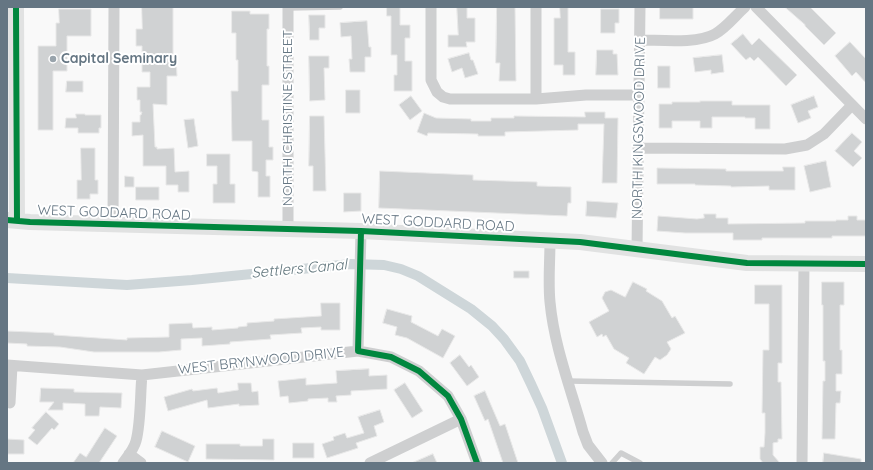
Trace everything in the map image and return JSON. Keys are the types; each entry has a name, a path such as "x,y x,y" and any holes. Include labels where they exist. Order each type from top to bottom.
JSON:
{"street":[{"path":"12,220 16,7"},
{"path":"114,7 114,225"},
{"name":"NORTH CHRISTINE STREET","path":"288,7 288,230"},
{"path":"431,7 431,80 437,92 443,97 450,99 536,100 586,95 638,95"},
{"path":"536,7 536,100"},
{"name":"NORTH KINGSWOOD DRIVE","path":"637,249 640,7"},
{"path":"640,40 693,40 714,35 745,7"},
{"path":"756,7 866,119"},
{"path":"638,148 786,149 807,145 824,134 852,104"},
{"name":"WEST GODDARD ROAD","path":"12,220 114,225 361,231 580,242 746,263 866,264"},
{"path":"358,351 361,231"},
{"path":"550,241 550,307 557,341 583,432 588,445 602,463"},
{"path":"802,463 804,264"},
{"name":"WEST BRYNWOOD DRIVE","path":"10,403 10,366 142,375 358,351 391,357 419,371 448,396 460,419 478,463"},
{"path":"141,463 126,459 136,442 142,375"},
{"path":"370,463 460,419"}],"lane":[{"path":"288,7 340,7"},
{"path":"568,381 730,384"},
{"path":"612,463 621,453 640,463"}],"building":[{"path":"142,7 173,7 173,56 176,56 177,76 167,76 167,105 153,104 155,147 157,147 157,149 174,148 175,172 189,171 189,192 178,192 178,185 166,185 166,166 143,166 143,135 132,136 132,122 140,122 140,115 142,112 140,112 140,100 137,100 137,87 150,87 150,72 142,72 142,46 136,46 136,29 142,29"},
{"path":"387,7 400,7 400,25 410,25 410,38 405,38 405,61 412,61 412,91 394,91 394,75 397,75 397,55 391,55 391,16 387,16"},
{"path":"457,7 467,7 467,18 475,18 475,42 466,42 467,47 448,47 448,35 458,35"},
{"path":"497,7 515,7 516,81 499,81 500,63 496,63"},
{"path":"560,7 568,7 568,52 575,52 575,75 563,75 563,65 554,65 554,18 560,18"},
{"path":"660,7 693,7 693,19 660,19"},
{"path":"785,7 810,7 836,33 824,45"},
{"path":"59,9 91,9 91,36 67,36 67,71 53,71 53,130 38,130 38,46 56,46 56,23 59,23"},
{"path":"601,9 619,9 619,23 615,23 615,33 601,33"},
{"path":"232,11 250,11 250,14 269,14 269,29 267,29 267,66 269,66 269,85 262,85 262,120 269,120 269,147 273,147 273,160 266,160 266,176 270,176 270,197 258,197 258,172 252,171 252,141 232,141 231,91 238,91 238,60 236,60 236,33 232,33"},
{"path":"309,15 325,15 325,28 319,28 319,40 310,40"},
{"path":"367,21 371,57 365,57 365,72 350,72 349,59 352,59 351,36 341,37 340,23"},
{"path":"743,34 752,45 759,38 797,75 786,86 758,57 754,61 750,57 746,60 731,44"},
{"path":"850,42 866,59 866,83 856,72 852,76 835,56"},
{"path":"597,50 613,50 613,54 617,54 618,75 596,75"},
{"path":"469,53 478,74 465,78 462,68 452,72 448,59"},
{"path":"722,55 724,72 711,74 711,70 695,72 693,58"},
{"path":"309,56 329,56 329,68 324,68 325,100 310,101"},
{"path":"658,66 670,66 670,88 658,88"},
{"path":"67,81 83,81 83,92 66,92"},
{"path":"346,90 360,90 360,113 346,113"},
{"path":"411,96 422,111 410,120 399,105"},
{"path":"814,96 818,107 808,111 811,118 798,123 791,105"},
{"path":"700,101 732,101 732,105 770,105 770,129 755,129 755,118 745,117 712,117 712,128 700,128 700,121 672,121 672,128 659,128 659,104"},
{"path":"585,112 605,112 605,118 618,118 617,183 602,183 604,124 578,124 578,130 505,132 505,136 428,133 427,136 417,132 424,113 436,118 491,121 491,118 514,118 514,116 585,117"},
{"path":"76,114 101,115 101,128 99,128 99,133 78,133 78,128 65,128 66,118 76,118"},
{"path":"310,116 324,116 326,191 313,191 313,166 309,166"},
{"path":"194,119 198,146 188,148 184,120"},
{"path":"852,133 862,142 854,151 862,158 853,167 835,151"},
{"path":"81,148 95,148 95,180 98,180 98,194 90,194 90,199 77,199 77,180 81,180"},
{"path":"207,154 230,154 230,184 235,184 235,203 213,203 213,184 217,184 217,166 207,166"},
{"path":"826,161 831,187 810,192 804,166"},
{"path":"783,167 795,167 795,190 769,190 769,186 731,187 695,184 657,184 657,168 726,169 726,171 783,171"},
{"path":"380,171 473,175 473,180 537,182 537,186 571,187 571,203 568,203 567,216 379,208"},
{"path":"125,176 134,177 134,187 125,187"},
{"path":"136,187 159,187 159,200 136,200"},
{"path":"344,193 361,193 361,211 344,212"},
{"path":"587,201 618,203 616,218 586,216"},
{"path":"704,214 716,214 716,218 728,218 728,224 805,223 805,221 848,220 848,216 857,216 857,220 866,220 866,236 733,240 733,233 685,233 657,231 658,216 697,219 704,218"},
{"path":"514,271 529,271 529,278 514,278"},
{"path":"633,282 647,289 646,291 662,301 672,318 675,316 685,333 667,342 671,349 667,355 660,360 655,357 644,374 626,363 629,358 614,349 606,335 603,337 602,334 597,337 589,322 609,311 602,298 605,292 611,290 625,297"},
{"path":"822,282 844,282 844,305 840,305 840,350 842,350 842,374 836,374 836,391 841,391 840,403 836,403 835,439 822,439 823,381 825,381 825,361 823,361"},
{"path":"755,285 782,285 782,363 778,363 778,382 781,382 782,439 778,439 778,442 773,443 773,455 780,463 763,463 760,459 760,447 764,447 765,433 765,413 762,413 763,350 769,350 769,304 755,304"},
{"path":"321,303 340,303 340,330 321,330 321,327 301,328 302,333 270,335 271,339 202,346 202,338 181,339 181,350 159,352 94,352 60,347 27,346 27,344 7,343 7,331 54,333 54,335 127,340 127,338 169,337 169,324 192,323 193,328 212,327 212,330 238,328 247,326 247,323 274,321 274,319 321,316"},
{"path":"387,309 412,316 411,322 438,336 442,329 455,336 443,358 407,338 395,335 397,327 383,323"},
{"path":"460,355 469,367 471,365 479,377 467,386 450,363"},
{"path":"369,369 369,376 387,375 387,389 351,391 351,395 336,396 337,402 328,402 328,398 308,399 308,401 289,403 288,396 280,397 278,381 306,378 306,385 337,383 336,371"},
{"path":"238,383 251,383 252,392 258,391 259,405 239,406 239,404 208,408 207,400 168,411 164,397 192,389 193,391 217,388 218,393 238,390"},
{"path":"405,383 423,411 412,418 394,390"},
{"path":"41,388 74,389 74,392 122,393 121,408 100,407 99,416 85,416 85,404 63,403 63,410 48,410 54,402 40,402"},
{"path":"485,391 500,426 505,424 518,463 503,463 488,419 485,421 474,396"},
{"path":"380,410 384,422 374,426 377,436 356,443 358,448 327,458 322,444 334,440 333,437 345,433 347,438 364,433 358,417"},
{"path":"46,412 59,424 54,430 52,428 37,445 28,438 35,430 32,428"},
{"path":"105,428 117,436 99,463 73,463 80,453 86,457"},
{"path":"162,431 195,446 188,462 155,447"},
{"path":"7,439 24,440 24,454 7,454"},
{"path":"263,439 274,439 274,460 206,459 206,444 240,444 240,446 262,446"},
{"path":"293,443 314,443 314,458 293,458"},
{"path":"824,453 861,459 861,463 823,463"},
{"path":"433,454 437,463 412,463"}],"waterway":[{"name":"Settlers Canal","path":"7,278 127,285 351,264 384,265 401,269 418,276 471,309 492,326 504,339 520,361 531,384 542,408 562,463"}],"cycle path":[{"path":"16,7 17,221"},
{"path":"7,220 30,222 361,231 580,242 747,263 866,264"},
{"path":"361,231 358,351 391,357 419,371 448,396 461,419 477,463"}],"place":[{"name":"Capital Seminary","path":"53,59"}]}
